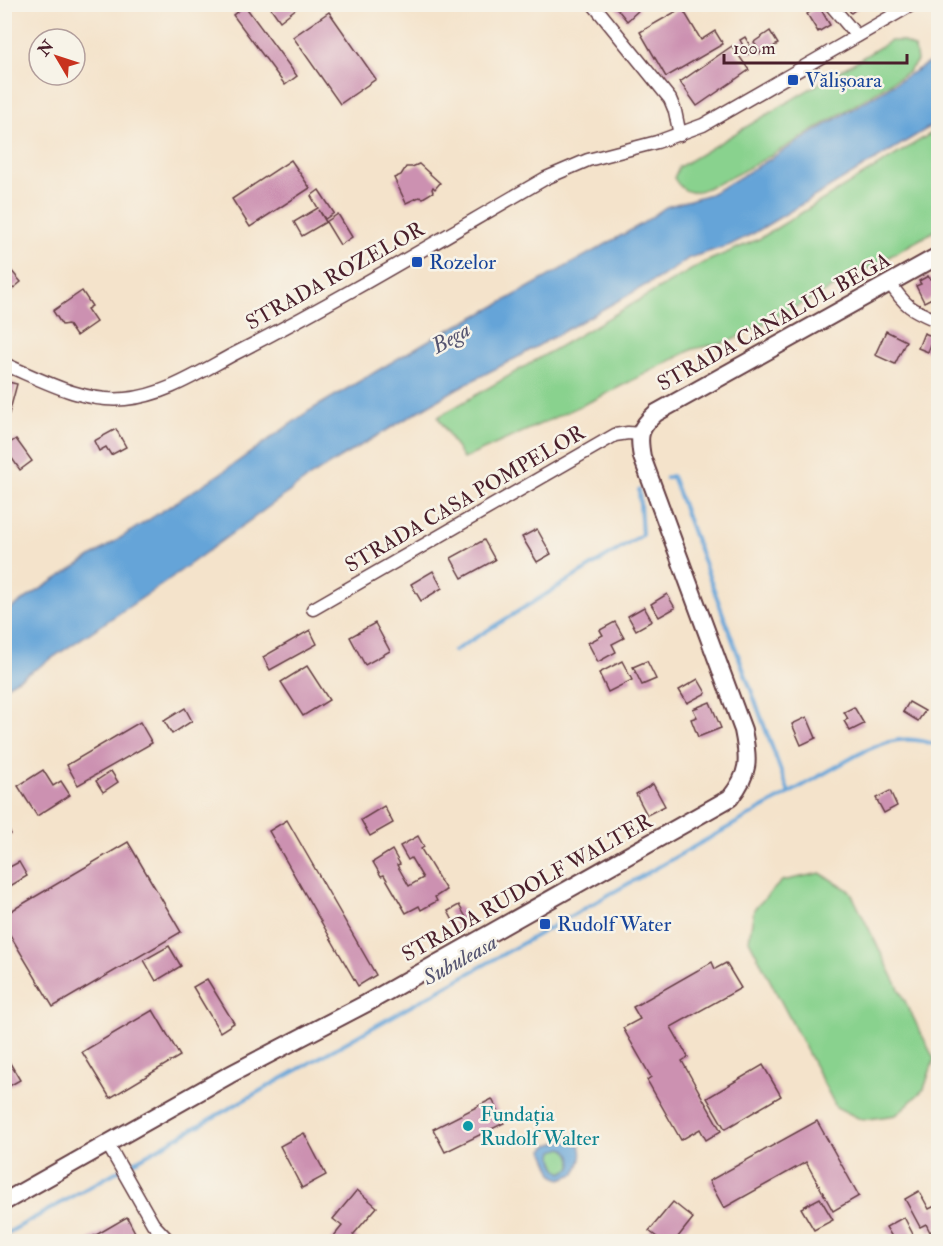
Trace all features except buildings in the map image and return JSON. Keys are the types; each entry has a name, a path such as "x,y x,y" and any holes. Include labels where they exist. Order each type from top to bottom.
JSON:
{"street":[{"path":"592,4 670,99 680,135"},
{"path":"830,4 857,36"},
{"name":"STRADA ROZELOR","path":"4,364 81,395 126,399 156,392 278,332 546,178 588,160 680,135 703,125 913,4"},
{"name":"STRADA CANALUL BEGA","path":"640,434 645,423 656,413 939,256"},
{"path":"890,283 910,309 939,321"},
{"name":"STRADA CASA POMPELOR","path":"313,609 615,435 640,434"},
{"name":"STRADA RUDOLF WALTER","path":"4,1202 107,1143 368,1004 528,914 730,798 740,786 748,762 743,730 642,457 640,434"},
{"path":"107,1143 153,1224 170,1242"}],"green space":[{"path":"890,41 902,41 915,48 917,61 908,72 762,161 706,189 688,191 683,189 674,178 679,167"},
{"path":"938,129 938,229 850,279 728,342 693,349 598,398 463,459 438,417 703,263 759,239"},
{"path":"820,873 850,891 934,1059 924,1089 896,1115 862,1120 836,1107 749,940 754,909 782,881"},
{"path":"562,1148 570,1154 572,1162 571,1168 562,1173 554,1163 553,1151"}],"water":[{"name":"Bega","path":"938,57 938,122 754,233 730,245 689,258 669,272 458,388 338,459 311,476 157,588 5,687 5,612 223,472 309,411 431,339 492,308 640,225 666,207 710,194 727,185"},
{"path":"565,1140 580,1145 580,1163 575,1174 561,1179 554,1176 543,1150 548,1145","holes":["562,1148 568,1151 572,1159 571,1168 562,1173 554,1163 553,1157 554,1151"]}],"waterway":[{"path":"666,478 672,476 789,793"},
{"path":"454,651 642,535 639,490"},
{"name":"Subuleasa","path":"4,1235 857,755 896,740 916,740 938,746"}],"place":[{"name":"Vălișoara","path":"793,80"},
{"name":"Rozelor","path":"417,262"},
{"name":"Rudolf Water","path":"545,924"},
{"name":"Fundația Rudolf Walter","path":"468,1126"}]}
